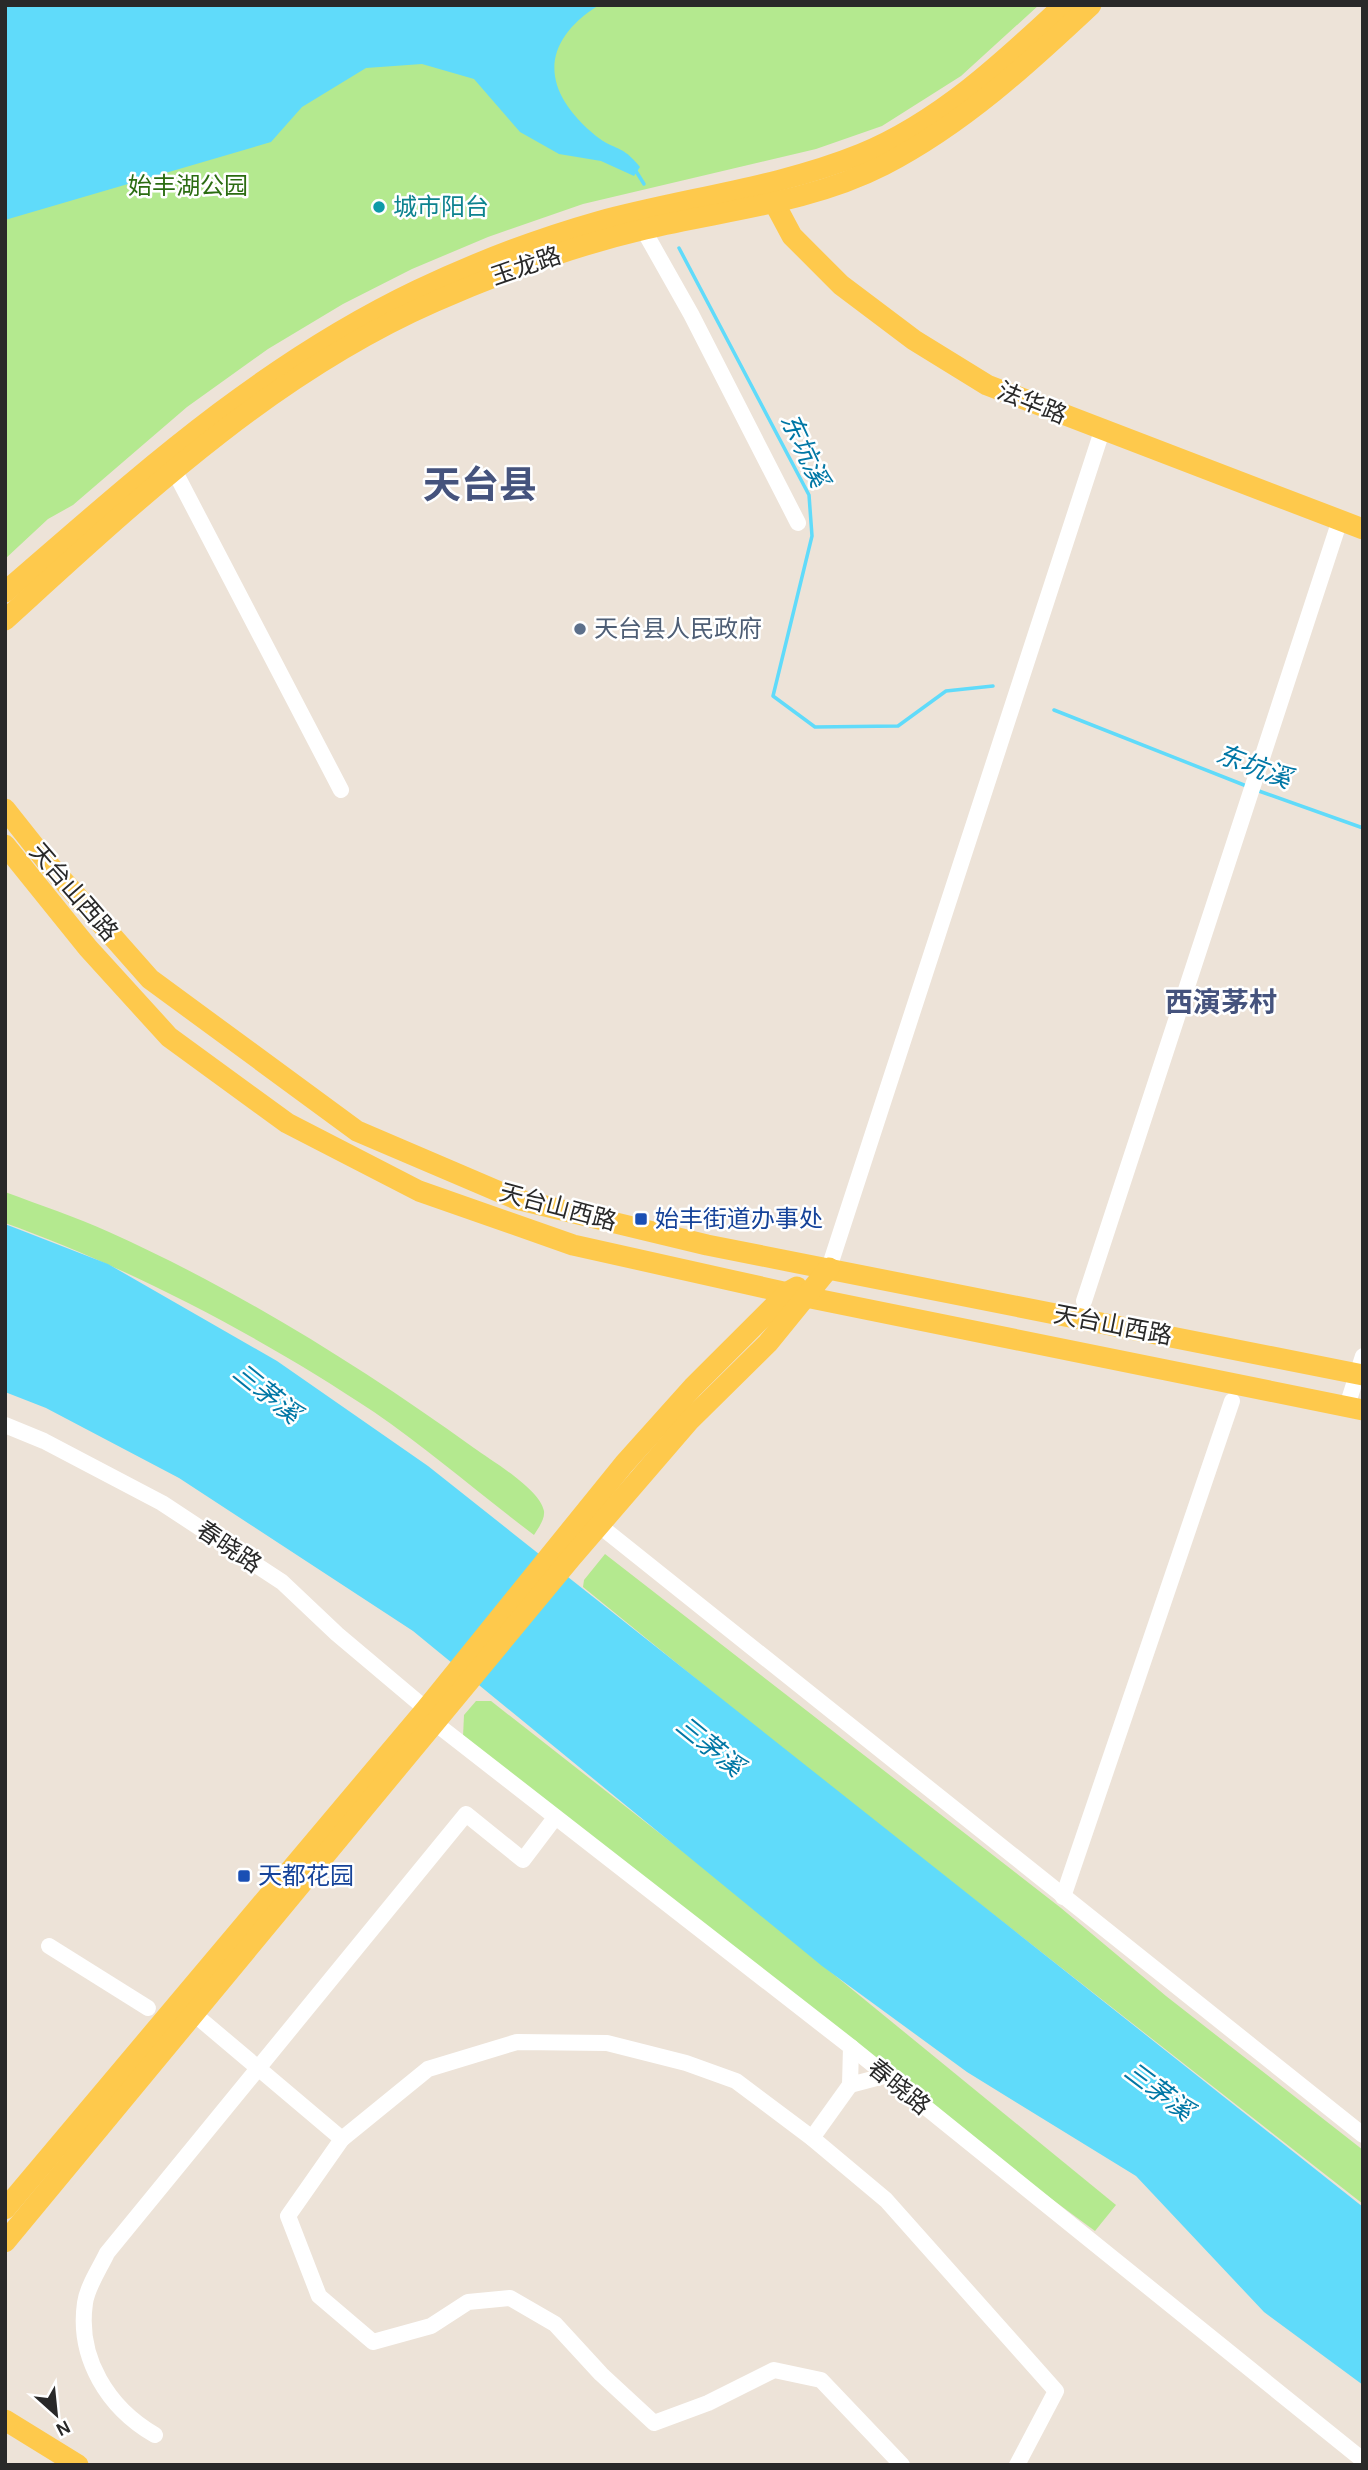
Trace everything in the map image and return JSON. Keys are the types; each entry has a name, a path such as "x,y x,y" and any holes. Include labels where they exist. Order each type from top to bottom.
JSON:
{"main road":[{"name":"玉龙路","path":"5,592 177,443 237,398 358,322 419,290 532,244 596,223 816,171 863,153 901,134 994,71 1064,5"},
{"name":"玉龙路","path":"6,620 174,470 227,426 285,385 430,304 504,273 643,229 796,199 883,166 959,120 1030,62 1091,5"},
{"name":"法华路","path":"765,183 773,204 806,253 841,285 914,340 987,385 1363,529"},
{"name":"天台山西路","path":"5,809 51,867 150,979 357,1131 516,1199 708,1245 1361,1368"},
{"name":"天台山西路","path":"5,845 97,958 169,1037 287,1123 419,1191 573,1245 797,1294 1355,1408"},
{"path":"344,1152 357,1131"},
{"path":"573,1245 580,1215"},
{"path":"5,2242 187,2009 565,1552 633,1454 797,1294 829,1268"},
{"path":"565,1552 600,1526 690,1420 768,1343 797,1294"},
{"path":"5,2208 187,2009"},
{"path":"5,2420 78,2465"}],"street":[{"path":"643,229 691,314 797,523"},
{"path":"829,1268 1102,431"},
{"path":"174,470 341,790"},
{"path":"1084,1301 1339,520"},
{"path":"1355,1408 1361,1368"},
{"path":"1063,1897 1232,1401"},
{"name":"春晓路","path":"5,1425 44,1441 162,1503 282,1582 431,1716 554,1819 850,2047 1360,2457"},
{"path":"600,1526 1363,2135"},
{"path":"155,2435 132,2422 99,2381 84,2342 85,2301 107,2253 466,1814 523,1860 554,1819"},
{"path":"49,1946 148,2008"},
{"path":"187,2009 342,2139"},
{"path":"902,2465 821,2380 774,2371 708,2403 654,2423 601,2374 555,2324 510,2298 468,2302 431,2326 373,2342 319,2296 288,2216 342,2139 428,2069 517,2042 607,2043 686,2063 736,2081 812,2138 886,2200 1056,2391 1017,2465"},
{"path":"812,2138 850,2085 850,2047"},
{"path":"850,2085 884,2076"}],"green space":[{"name":"始丰湖公园","path":"5,5 1039,5 961,76 882,126 816,149 583,204 488,237 412,269 343,304 268,349 187,407 73,505 48,519 5,559"},
{"path":"5,1192 58,1211 157,1255 297,1331 387,1388 525,1485 541,1503 544,1514 541,1524 534,1535 374,1412 242,1332 148,1283 5,1223"},
{"path":"605,1554 1061,1908 1166,1996 1363,2150 1363,2204 796,1760 583,1587 584,1580"},
{"path":"476,1701 491,1701 690,1857 1116,2205 1095,2231 885,2076 463,1737 464,1715"}],"water":[{"path":"5,5 599,5 579,20 565,36 557,52 554,69 557,86 565,103 578,120 603,141 623,151 640,167 634,176 601,161 559,154 520,132 474,79 422,64 366,68 302,107 271,142 5,220"},
{"name":"三茅溪","path":"5,1224 108,1264 277,1361 428,1466 1363,2207 1363,2385 1264,2312 1136,2176 967,2072 822,1966 413,1631 179,1478 46,1408 5,1392"}],"waterway":[{"name":"东坑溪","path":"634,168 644,184"},
{"name":"东坑溪","path":"679,248 809,495 812,536 773,696 815,727 898,726 946,691 993,686"},
{"name":"东坑溪","path":"1054,710 1249,787"},
{"name":"东坑溪","path":"1256,790 1363,828"}],"place":[{"name":"城市阳台","path":"379,207"},
{"name":"天台县人民政府","path":"580,629"},
{"name":"始丰街道办事处","path":"641,1219"},
{"name":"天都花园","path":"244,1876"}],"district":[{"name":"天台县","path":"480,485"},
{"name":"西演茅村","path":"1221,1002"}]}
